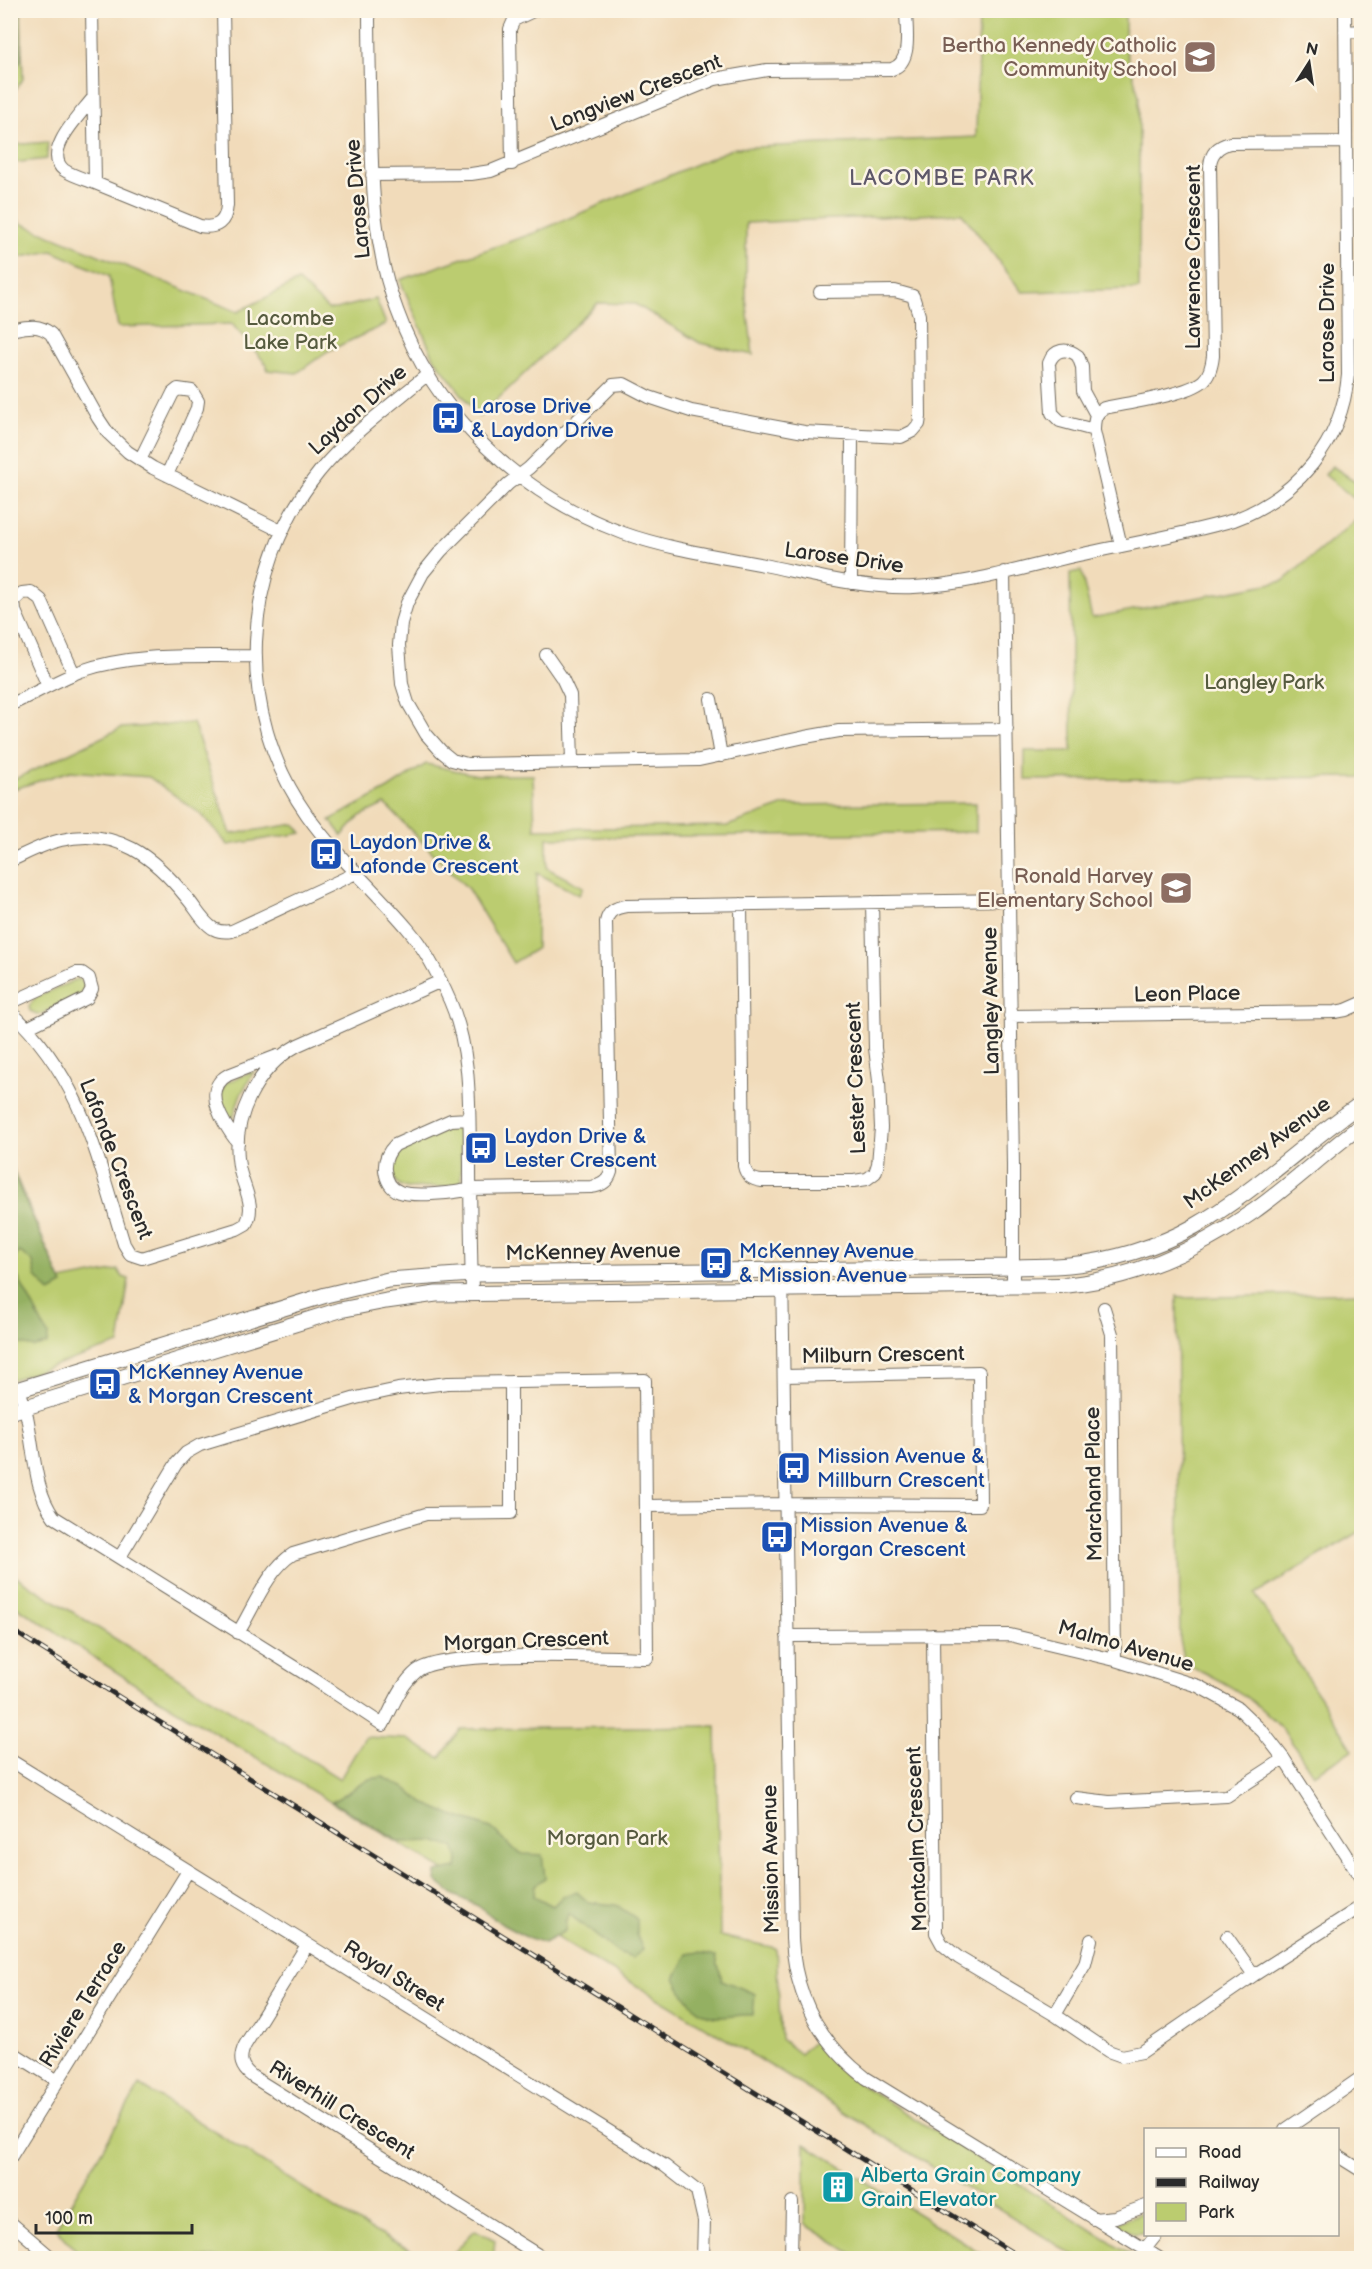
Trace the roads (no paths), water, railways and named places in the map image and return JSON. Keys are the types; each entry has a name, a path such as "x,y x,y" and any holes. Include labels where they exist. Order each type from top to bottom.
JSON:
{"main road":[{"name":"McKenney Avenue","path":"15,1391 326,1294 388,1280 472,1274 1014,1267 1069,1265 1104,1259 1169,1238 1195,1226 1244,1194 1362,1103"},
{"name":"McKenney Avenue","path":"10,1412 340,1310 436,1294 1067,1285 1105,1279 1162,1262 1209,1239 1255,1210 1362,1125"}],"street":[{"path":"92,10 95,183"},
{"path":"93,98 60,140 57,155 59,164 64,170 200,226 213,227 222,222 226,215 223,10"},
{"name":"Larose Drive","path":"369,10 372,175 378,241 386,278 400,321 428,374 441,396 467,428 519,475 544,494 612,528 645,540 851,583 886,587 916,587 952,583 1219,524 1257,510 1293,487 1317,459 1341,412 1348,375 1345,10"},
{"path":"512,164 510,29 516,18 535,10"},
{"name":"Longview Crescent","path":"372,175 471,174 491,171 715,79 767,70 886,70 896,68 906,54 906,10"},
{"path":"1345,32 1362,31"},
{"name":"Lawrence Crescent","path":"1096,415 1104,408 1189,389 1203,382 1209,374 1213,356 1210,165 1215,151 1230,143 1346,142"},
{"path":"820,292 902,291 913,296 918,308 920,417 918,426 909,434 901,436 852,436 787,430 691,411 662,402 624,384 617,383 607,390 529,468 508,484 441,551 416,584 407,603 399,635 402,684 413,713 426,734 441,751 458,762 699,760 839,732 1007,729"},
{"path":"10,330 37,326 51,334 108,433 128,452 167,475 281,531"},
{"path":"1094,430 1060,421 1052,413 1049,363 1051,357 1060,351 1069,350 1078,356 1082,367 1083,391 1096,415 1094,430 1121,546"},
{"name":"Laydon Drive","path":"428,374 328,461 303,493 281,531 261,593 256,623 256,686 262,716 275,756 311,821 410,931 441,981 455,1016 468,1073 472,1293"},
{"path":"140,460 172,393 178,389 192,391 198,401 197,408 167,475"},
{"path":"851,583 852,436"},
{"name":"Langley Avenue","path":"1004,572 1013,1286"},
{"path":"48,686 15,611 14,602 22,593 31,592 41,600 74,674"},
{"path":"546,655 566,684 570,695 572,762"},
{"path":"10,705 74,674 108,664 139,659 255,656"},
{"path":"711,699 721,756"},
{"path":"10,861 38,848 70,838 100,838 123,844 156,863 170,876 209,925 224,932 232,931 356,873"},
{"path":"469,1119 452,1120 399,1143 389,1153 384,1169 390,1184 403,1193 458,1193 470,1189 591,1187 604,1183 611,1172 606,922 608,915 615,908 1009,900"},
{"name":"Lester Crescent","path":"741,904 745,1171 753,1179 762,1181 854,1180 867,1179 875,1173 881,1128 879,1081 874,1048 872,902"},
{"path":"10,1003 76,974 84,974 91,980 92,989 87,998 27,1028"},
{"name":"Lafonde Crescent","path":"238,1143 224,1125 215,1096 216,1086 220,1080 441,981"},
{"name":"Leon Place","path":"1010,1016 1340,1012 1362,1003"},
{"name":"Lafonde Crescent","path":"10,1011 54,1062 79,1104 124,1244 127,1251 134,1257 152,1256 237,1229 246,1224 251,1206 239,1166 240,1126 248,1101 267,1070 284,1053"},
{"name":"Mission Avenue","path":"782,1270 793,1953 798,1983 809,2011 833,2048 866,2078 1160,2259"},
{"name":"Marchand Place","path":"1104,1308 1112,1334 1115,1660"},
{"name":"Milburn Crescent","path":"784,1376 979,1372 980,1505 785,1504"},
{"name":"Morgan Crescent","path":"15,1391 26,1407 39,1486 48,1510 54,1517 383,1725 402,1687 418,1670 434,1662 516,1656 647,1658 645,1380 448,1383 377,1393 200,1445 186,1453 176,1464 120,1557"},
{"path":"238,1633 274,1572 293,1554 426,1514 511,1513 511,1382"},
{"path":"646,1506 785,1504"},
{"name":"Montcalm Crescent","path":"933,1635 936,1933 942,1944 959,1958 1055,2015 1108,2051 1122,2056 1132,2055 1142,2052 1254,1975 1362,1906"},
{"name":"Malmo Avenue","path":"787,1636 1010,1635 1115,1660 1185,1681 1223,1699 1251,1719 1269,1738 1362,1880"},
{"path":"1076,1798 1109,1802 1227,1797 1284,1759"},
{"name":"Royal Street","path":"10,1760 673,2172 696,2191 704,2221 703,2259"},
{"name":"Riviere Terrace","path":"10,2158 188,1871"},
{"path":"1227,1937 1254,1975"},
{"path":"1055,2015 1085,1964 1091,1940"},
{"name":"Riverhill Crescent","path":"307,1945 244,2045 240,2057 243,2068 253,2077 543,2259"},
{"path":"10,2051 58,2081"},
{"path":"1294,2127 1362,2078"},
{"path":"1339,2157 1362,2171"},
{"path":"791,2259 792,2202"},
{"path":"1094,2219 1115,2217 1144,2207"},
{"path":"10,2222 52,2259"},
{"path":"1144,2249 1156,2236"}],"railway":[{"path":"10,1629 1021,2258"}],"place":[{"name":"Bertha Kennedy Catholic Community School","path":"1200,57"},
{"name":"Larose Drive & Laydon Drive","path":"448,418"},
{"name":"Laydon Drive & Lafonde Crescent","path":"326,854"},
{"name":"Ronald Harvey Elementary School","path":"1176,888"},
{"name":"Laydon Drive & Lester Crescent","path":"481,1148"},
{"name":"McKenney Avenue & Mission Avenue","path":"716,1263"},
{"name":"McKenney Avenue & Morgan Crescent","path":"105,1384"},
{"name":"Mission Avenue & Millburn Crescent","path":"794,1468"},
{"name":"Mission Avenue & Morgan Crescent","path":"777,1537"},
{"name":"Alberta Grain Company Grain Elevator","path":"838,2187"}],"district":[{"name":"LACOMBE PARK","path":"942,178"}],"park label":[{"name":"Lacombe Lake Park","path":"290,330"},
{"name":"Langley Park","path":"1264,682"},
{"name":"Morgan Park","path":"607,1838"}]}
